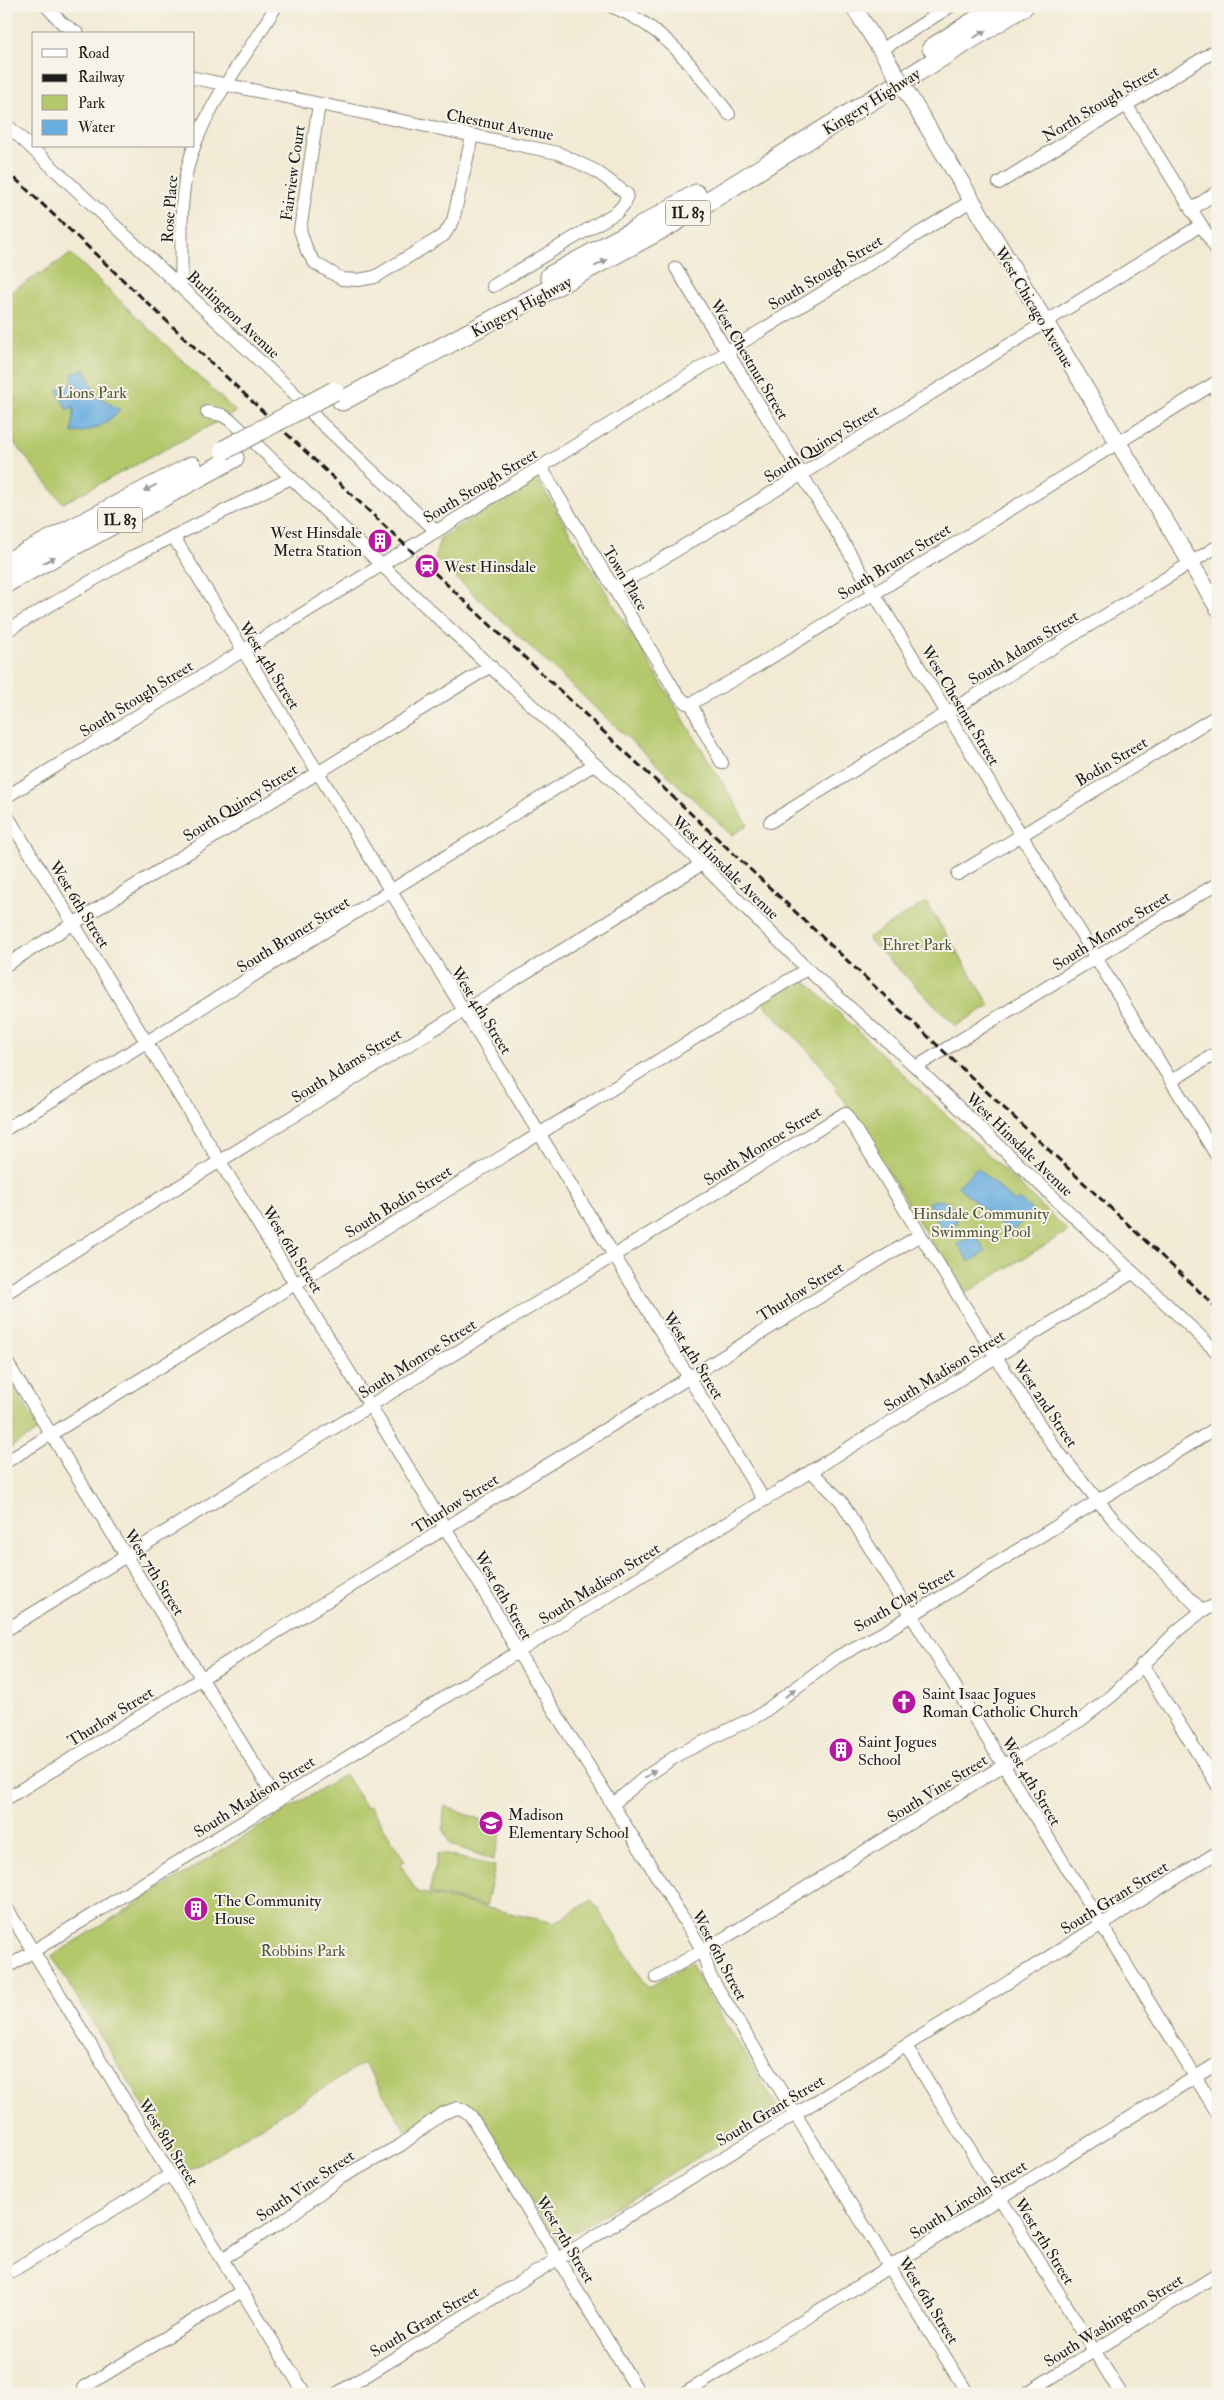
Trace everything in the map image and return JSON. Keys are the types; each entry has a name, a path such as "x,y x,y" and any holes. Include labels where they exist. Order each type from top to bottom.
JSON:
{"highway":[{"name":"Kingery Highway","path":"338,396 638,229 999,6"},
{"name":"Kingery Highway","path":"6,563 229,454 673,223 1024,6"},
{"name":"Kingery Highway","path":"6,583 229,454"}],"main road":[{"name":"West Chicago Avenue","path":"853,6 1218,608"}],"street":[{"path":"46,6 62,23 75,32"},
{"name":"Rose Place","path":"195,147 202,128 276,6"},
{"path":"611,6 643,21 670,41 688,60 729,114"},
{"path":"883,54 951,6"},
{"name":"North Stough Street","path":"999,183 1218,50"},
{"name":"Chestnut Avenue","path":"195,78 558,153 596,171 627,194 625,203 617,212 494,286"},
{"name":"Fairview Court","path":"319,104 300,230 306,251 315,263 342,279 358,280 375,277 444,235 453,221 472,136"},
{"path":"1127,106 1218,252"},
{"name":"Burlington Avenue","path":"6,124 181,287 436,531"},
{"name":"Rose Place","path":"181,287 182,211 188,166 195,148"},
{"path":"1192,210 1218,191"},
{"name":"South Stough Street","path":"6,797 727,350 972,201"},
{"name":"South Quincy Street","path":"614,588 802,474 1201,225"},
{"name":"West Chestnut Street","path":"676,268 1218,1158"},
{"name":"South Bruner Street","path":"689,703 741,675 1218,381"},
{"name":"West Hinsdale Avenue","path":"207,412 222,415 233,422 381,564 702,864 807,969 916,1067 1218,1353"},
{"name":"Town Place","path":"541,467 677,694 689,703 722,763"},
{"path":"6,631 136,555 291,478"},
{"name":"West 4th Street","path":"173,536 242,652 764,1500"},
{"name":"South Adams Street","path":"770,822 1218,546"},
{"name":"South Quincy Street","path":"6,965 491,666"},
{"name":"Bodin Street","path":"958,874 1218,714"},
{"name":"South Bruner Street","path":"6,1129 390,893 595,764"},
{"name":"West 6th Street","path":"6,814 445,1528 518,1652 702,1949 710,1976 968,2394"},
{"name":"South Adams Street","path":"6,1293 702,864"},
{"name":"South Monroe Street","path":"916,1067 1218,883"},
{"name":"South Bodin Street","path":"6,1462 807,969"},
{"path":"1171,1081 1218,1052"},
{"name":"South Monroe Street","path":"6,1630 845,1113"},
{"name":"West 2nd Street","path":"845,1113 1052,1444 1098,1501 1202,1611"},
{"name":"Thurlow Street","path":"6,1799 920,1235"},
{"name":"South Madison Street","path":"6,1968 1132,1273"},
{"name":"West 7th Street","path":"6,1360 277,1800"},
{"name":"South Clay Street","path":"612,1805 644,1778 679,1754 762,1714 837,1657 912,1616 1218,1427"},
{"name":"West 4th Street","path":"811,1471 841,1501 1218,2114"},
{"name":"South Vine Street","path":"656,1977 726,1937 1004,1765 1081,1720 1113,1694 1161,1645 1202,1611 1218,1604"},
{"path":"1142,1664 1218,1786"},
{"name":"South Grant Street","path":"336,2394 906,2046 1218,1852"},
{"name":"West 8th Street","path":"6,1907 305,2394"},
{"name":"West 5th Street","path":"906,2046 1121,2394"},
{"name":"South Lincoln Street","path":"684,2394 1218,2063"},
{"name":"West 7th Street","path":"457,2108 464,2110 471,2116 640,2394"},
{"name":"South Vine Street","path":"222,2259 283,2221 340,2178 401,2145 441,2114 457,2108"},
{"path":"12,2272 170,2175"},
{"name":"South Washington Street","path":"1025,2394 1218,2274"},
{"path":"83,2388 242,2291"}],"green space":[{"name":"Lions Park","path":"71,254 236,412 63,503 6,433 6,295"},
{"path":"536,477 748,825 732,835 435,558 440,538"},
{"name":"Ehret Park","path":"926,902 990,1005 956,1026 867,938"},
{"name":"Hinsdale Community Swimming Pool","path":"803,979 1068,1231 964,1294 823,1067 763,1003"},
{"path":"6,1374 40,1430 6,1450"},
{"name":"Robbins Park","path":"345,1774 366,1808 370,1806 405,1861 400,1864 417,1892 554,1923 592,1900 648,1988 691,1962 700,1981 778,2108 557,2243 474,2110 465,2105 447,2105 430,2113 406,2131 364,2063 185,2173 52,1956"},
{"path":"444,1806 503,1828 493,1860 450,1844 443,1828"},
{"path":"438,1853 495,1866 486,1906 429,1893"}],"water":[{"path":"85,369 96,395 120,410 99,427 72,433 74,406 67,410 57,390 74,383 71,374"},
{"path":"977,1168 1015,1202 1019,1199 1033,1211 1010,1234 958,1186"},
{"path":"936,1200 949,1202 957,1215 956,1224 945,1234 928,1203"},
{"path":"975,1234 986,1252 969,1262 958,1244"}],"railway":[{"path":"6,170 1218,1309"}],"place":[{"name":"West Hinsdale Metra Station","path":"380,541"},
{"name":"West Hinsdale","path":"427,566"},
{"name":"Saint Isaac Jogues Roman Catholic Church","path":"904,1702"},
{"name":"Saint Jogues School","path":"841,1750"},
{"name":"Madison Elementary School","path":"491,1823"},
{"name":"The Community House","path":"196,1909"}]}
